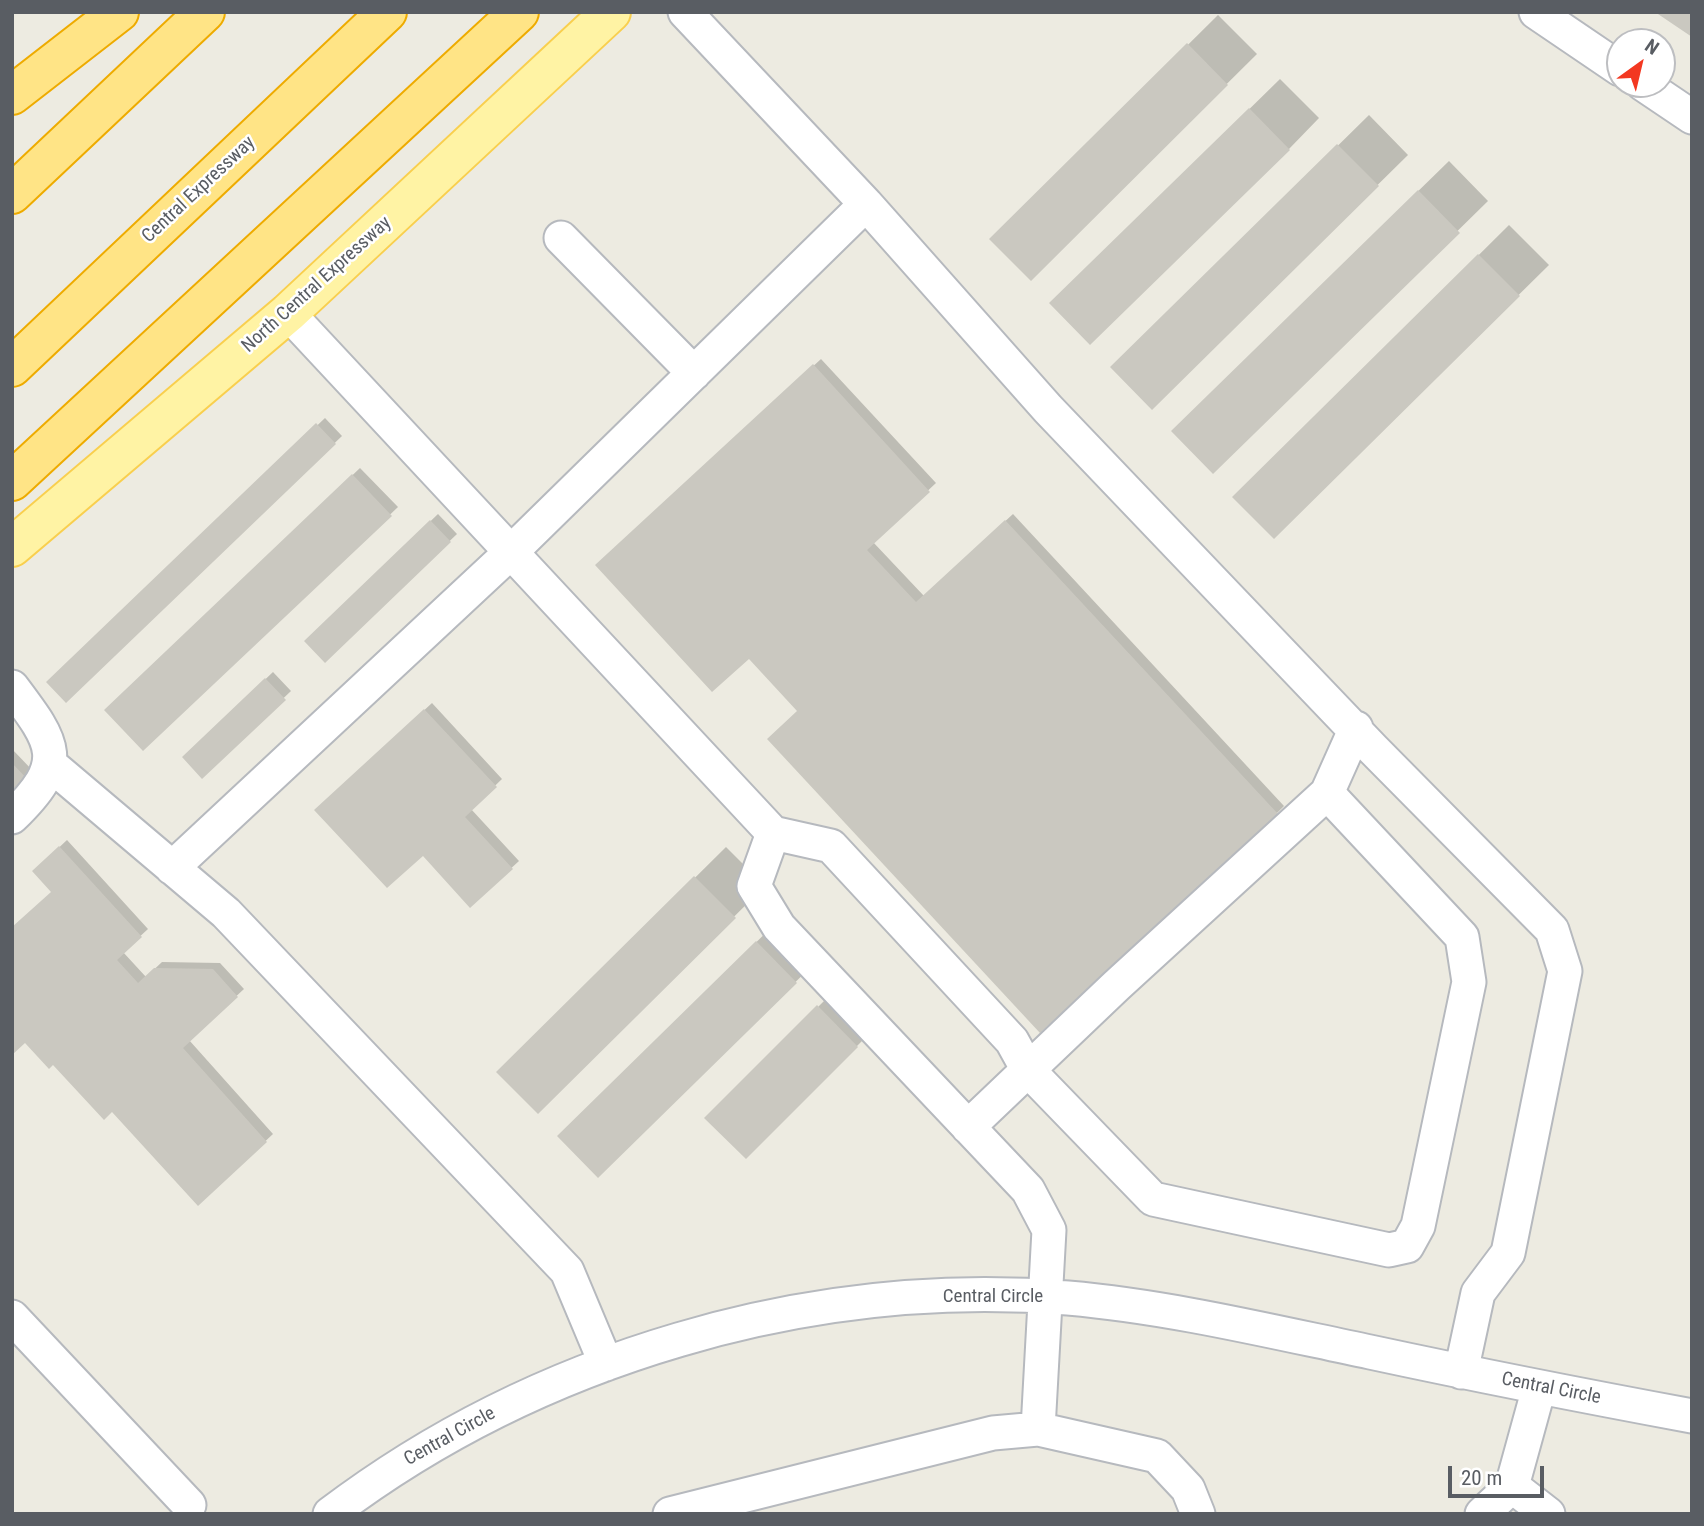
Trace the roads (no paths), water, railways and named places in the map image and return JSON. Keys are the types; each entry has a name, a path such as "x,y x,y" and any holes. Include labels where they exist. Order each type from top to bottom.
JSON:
{"highway":[{"path":"12,94 119,12"},
{"path":"12,194 205,12"},
{"name":"Central Expressway","path":"12,367 387,12"},
{"path":"12,481 519,12"}],"main road":[{"name":"North Central Expressway","path":"12,547 288,313 611,12"}],"street":[{"path":"685,12 866,204 1048,409 1552,930 1565,971 1508,1253 1478,1293 1461,1372"},
{"path":"1536,12 1606,60"},
{"path":"1664,98 1692,117"},
{"path":"173,868 511,552 866,204"},
{"path":"561,238 694,373"},
{"path":"288,313 773,832 831,846 1012,1041 1028,1070 1153,1199 1389,1250 1407,1246 1418,1226 1468,982 1462,937 1327,793"},
{"path":"12,817 37,794 51,765 45,730 13,690"},
{"path":"968,1126 1327,793 1356,728"},
{"path":"51,765 226,914 567,1271 606,1364"},
{"path":"773,832 754,886 779,927 1028,1190 1049,1230 1038,1429"},
{"name":"Central Circle","path":"330,1514 376,1479 430,1445 499,1410 606,1364 644,1351 785,1314 858,1303 933,1297 1046,1298 1173,1310 1539,1388 1692,1416"},
{"path":"12,1317 190,1511"},
{"path":"1482,1514 1512,1486 1539,1388"},
{"path":"670,1514 993,1433 1038,1429 1157,1456 1188,1489 1198,1514"},
{"path":"1512,1486 1548,1514"}]}
